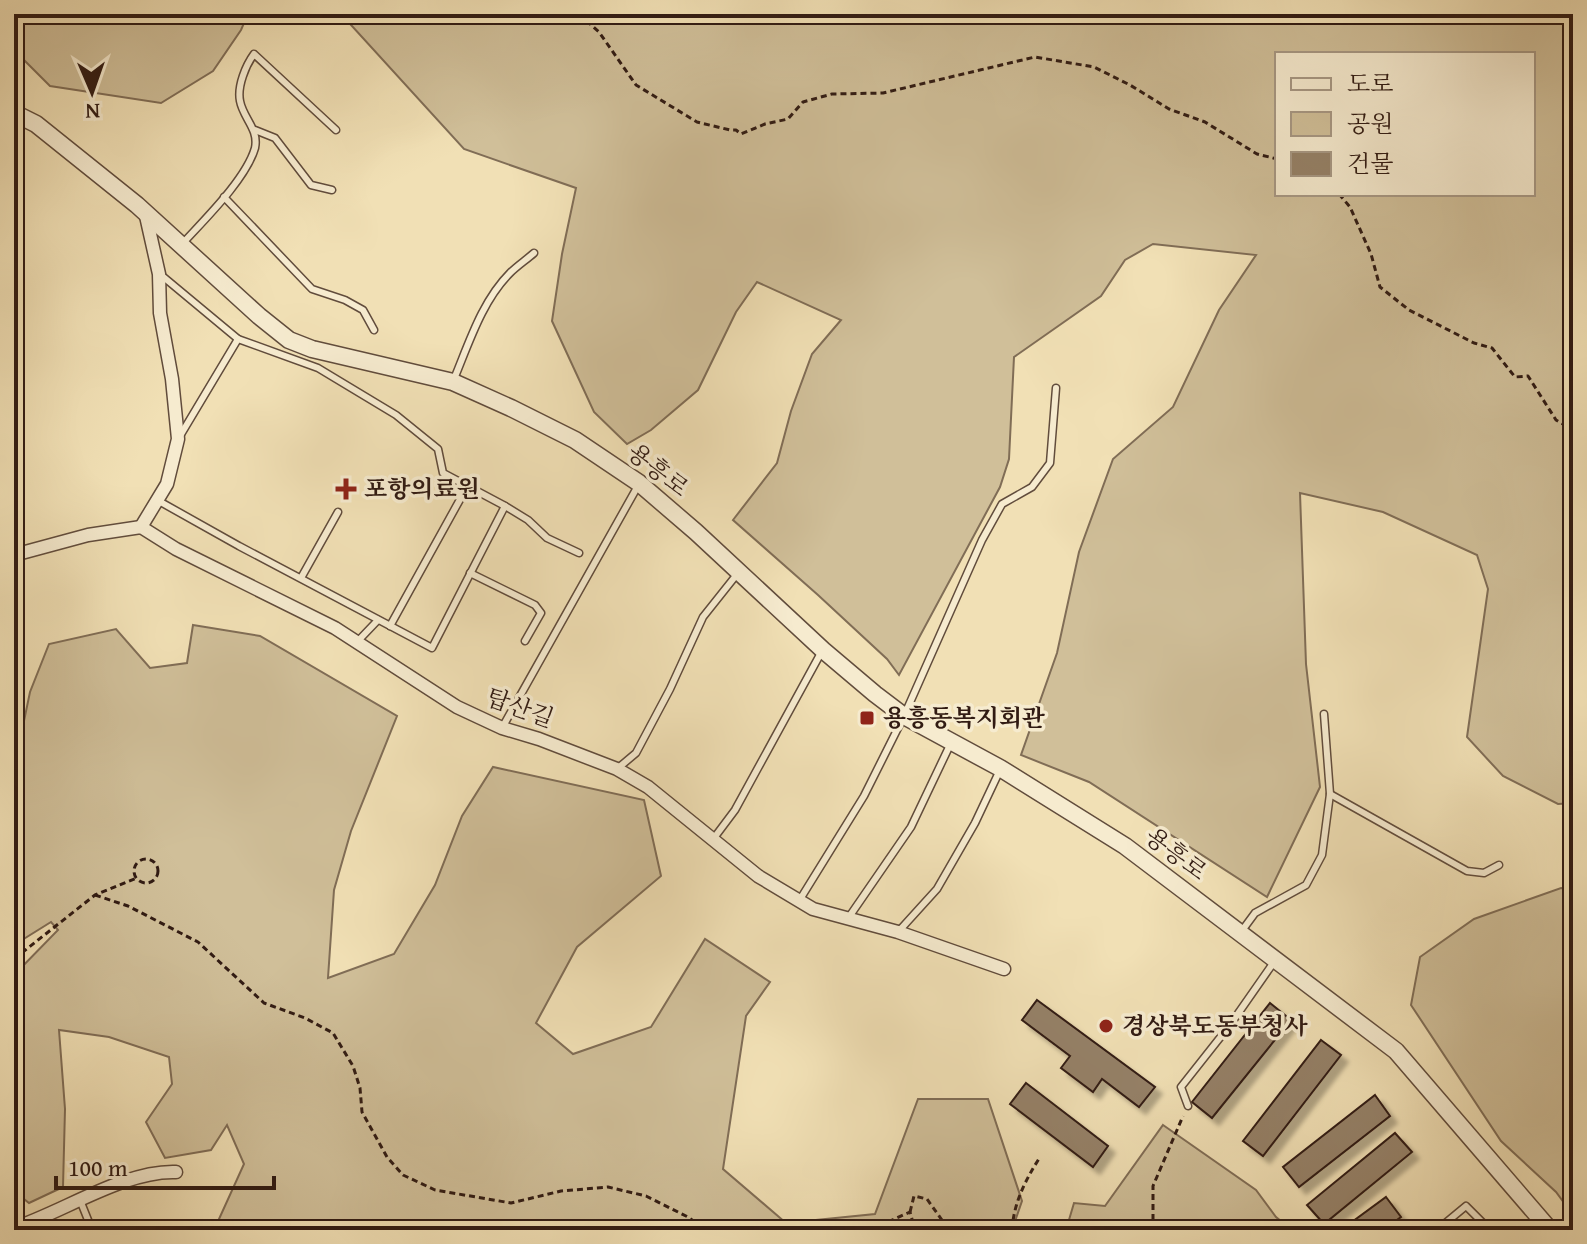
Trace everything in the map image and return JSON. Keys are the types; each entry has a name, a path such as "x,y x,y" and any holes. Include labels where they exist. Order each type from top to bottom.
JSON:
{"street":[{"name":"용흥로","path":"14,113 36,124 137,205 289,340 312,349 453,382 575,440 639,483 823,650 904,716 1000,768 1125,846 1396,1051 1550,1230"},
{"path":"14,555 88,535 141,527 167,484 178,439 172,379 160,313 159,274 146,216"},
{"name":"탑산길","path":"141,527 176,549 335,628 457,707 502,728 617,769 648,787 758,876 813,909 898,932 1004,969"},
{"path":"18,1228 134,1179 162,1171 176,1172"}],"lane":[{"path":"180,246 224,197 255,147 255,130 239,99 247,64 254,54 336,130"},
{"path":"255,130 275,138 311,185 332,190"},
{"path":"224,197 312,289 363,310 374,330"},
{"path":"453,382 475,325 509,274 534,253"},
{"path":"159,274 238,339 318,368 396,415 438,449 443,473 528,520 547,538 579,553"},
{"path":"178,439 238,339"},
{"path":"799,901 864,796 904,716 982,540 1002,504 1032,487 1050,463 1056,388"},
{"path":"502,728 639,483"},
{"path":"390,626 468,485"},
{"path":"157,500 432,648 505,506"},
{"path":"301,578 338,512"},
{"path":"617,769 636,753 703,617 739,572"},
{"path":"470,573 535,605 541,613 525,641"},
{"path":"357,642 378,620"},
{"path":"714,838 735,810 823,650"},
{"path":"1241,932 1255,913 1306,885 1322,855 1330,794 1324,714"},
{"path":"849,917 911,827 951,743"},
{"path":"898,932 937,889 975,823 1000,768"},
{"path":"1330,794 1467,871 1484,873 1499,865"},
{"path":"1188,1106 1181,1087 1276,959"},
{"path":"80,1200 92,1230"},
{"path":"1437,1230 1466,1206 1490,1230"}],"path":[{"path":"579,14 599,32 636,85 697,122 736,130 741,134 788,119 803,102 832,94 883,93 1035,57 1094,67 1169,109 1205,122 1257,154 1275,158"},
{"path":"1341,196 1350,207 1371,254 1380,287 1409,310 1474,343 1492,348 1515,377 1528,376 1556,420 1573,430"},
{"path":"147,859 156,864 155,879 146,883 137,878 137,863 147,859"},
{"path":"14,959 95,895 137,878"},
{"path":"95,895 128,906 198,942 264,1003 305,1018 333,1033 353,1066 360,1088 362,1112 387,1157 403,1175 435,1190 511,1203 561,1191 608,1187 646,1196 688,1217 706,1230"},
{"path":"1153,1230 1153,1186 1188,1106"},
{"path":"1012,1230 1014,1209 1025,1180 1040,1157"},
{"path":"915,1230 910,1212 914,1196 927,1199 949,1230"},
{"path":"870,1230 910,1212"}],"green space":[{"path":"14,14 248,14 241,30 213,71 161,103 50,86 14,50"},
{"path":"341,14 1573,14 1573,803 1558,804 1503,776 1467,737 1488,589 1477,555 1383,512 1300,493 1306,664 1320,787 1267,897 1089,782 1021,755 1057,653 1079,552 1113,459 1173,407 1219,310 1256,255 1153,244 1125,260 1101,296 1014,357 1009,459 1000,487 899,675 887,659 733,520 777,463 791,411 812,354 841,320 757,282 736,312 698,390 651,430 627,444 594,412 552,321 576,188 464,149"},
{"path":"193,625 260,636 397,716 351,831 334,890 328,978 394,954 435,885 462,816 493,767 644,800 661,876 577,947 536,1023 573,1054 651,1027 705,939 770,982 746,1016 723,1169 786,1223 875,1214 918,1099 988,1099 1022,1201 1012,1230 214,1230 244,1164 227,1125 211,1150 165,1158 146,1122 172,1084 169,1057 109,1037 59,1030 65,1109 63,1187 29,1203 14,1191 14,975 58,930 51,922 14,945 14,769 30,692 49,644 116,629 150,668 187,663"},
{"path":"1561,888 1573,891 1573,1215 1556,1192 1501,1141 1411,1005 1420,957 1474,919"},
{"path":"1163,1125 1256,1190 1276,1217 1292,1230 1066,1230 1074,1203 1105,1206"}],"building":[{"path":"1037,1000 1155,1087 1139,1107 1102,1079 1093,1092 1061,1068 1070,1056 1022,1020"},
{"path":"1270,1003 1291,1020 1212,1118 1192,1102"},
{"path":"1321,1040 1341,1055 1263,1156 1243,1141"},
{"path":"1026,1083 1108,1146 1093,1167 1010,1104"},
{"path":"1375,1095 1390,1116 1299,1187 1283,1167"},
{"path":"1395,1133 1412,1152 1324,1224 1307,1205"},
{"path":"1386,1197 1401,1217 1383,1230 1341,1230"}],"place":[{"name":"포항의료원","path":"346,489"},
{"name":"용흥동복지회관","path":"867,718"},
{"name":"경상북도동부청사","path":"1106,1026"}]}
